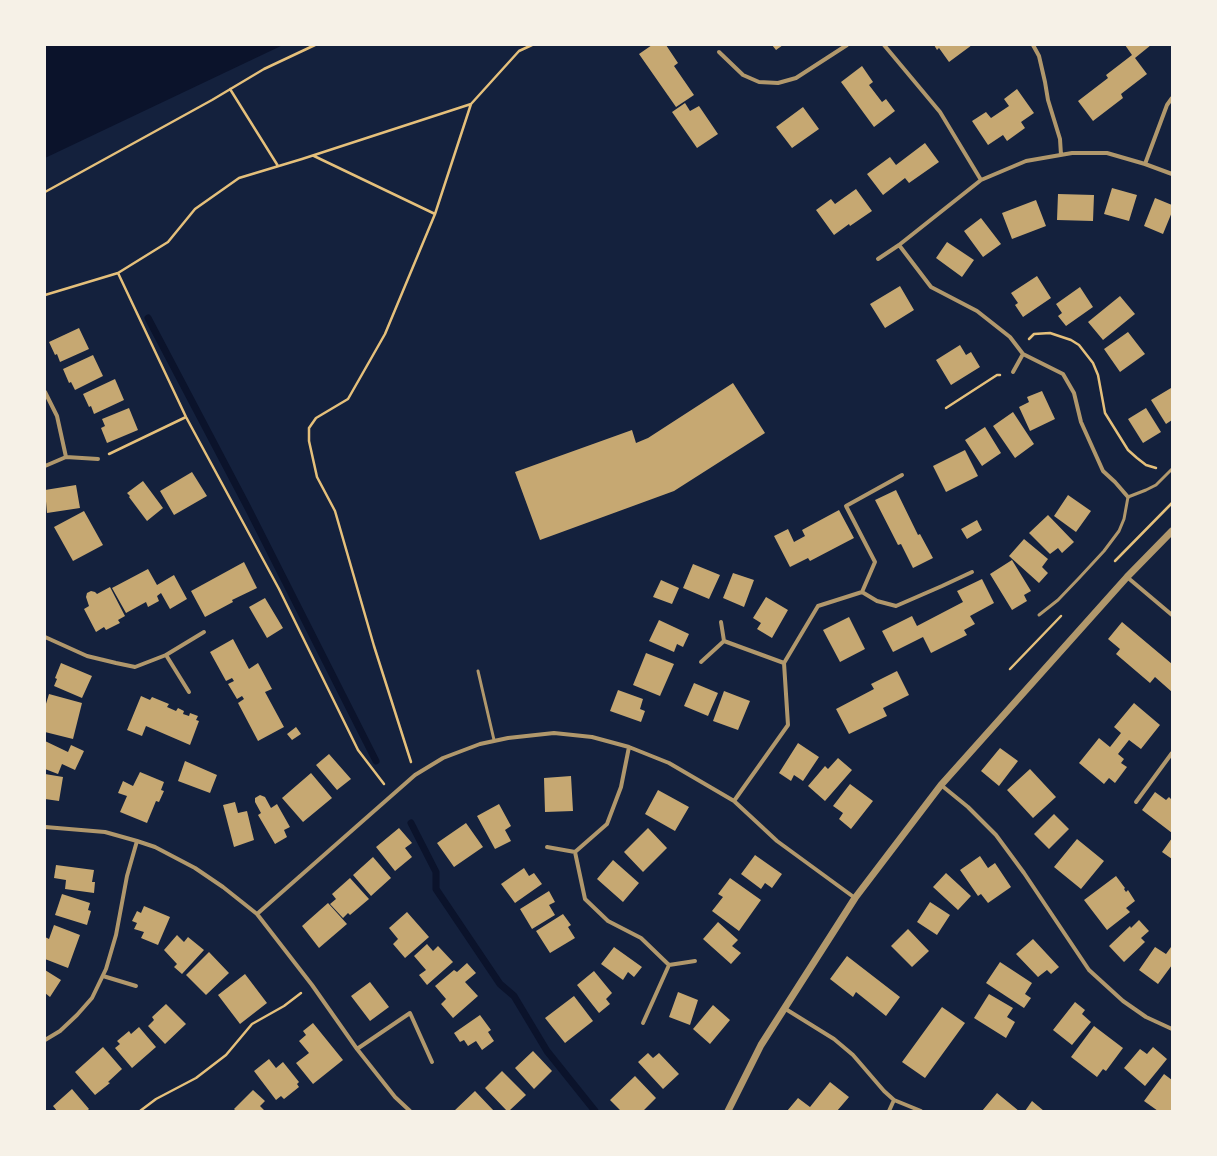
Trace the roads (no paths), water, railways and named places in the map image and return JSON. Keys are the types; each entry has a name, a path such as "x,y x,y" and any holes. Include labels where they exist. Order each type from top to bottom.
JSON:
{"street":[{"path":"719,52 743,75 759,82 778,83 796,78 847,45"},
{"path":"884,45 940,112 981,180"},
{"path":"1033,45 1039,56 1048,100 1060,139 1060,155"},
{"path":"1145,164 1167,105 1172,98"},
{"path":"878,259 900,245 981,180 1026,161 1072,153 1107,153 1145,164 1172,174"},
{"path":"900,245 931,287 977,311 1010,337 1023,354 1063,374 1074,393 1081,422 1103,471 1128,497"},
{"path":"1013,372 1023,354"},
{"path":"45,392 57,416 66,457"},
{"path":"45,466 66,457 98,459"},
{"path":"734,801 788,725 784,663 818,606 862,592 876,562 846,506 902,475"},
{"path":"728,1111 760,1046 855,898 941,785 1127,577 1172,531"},
{"path":"862,592 877,601 896,606 972,572"},
{"path":"1127,577 1172,615"},
{"path":"721,622 724,641"},
{"path":"45,637 87,656 135,667 166,655 204,632"},
{"path":"724,641 784,663"},
{"path":"701,662 724,641"},
{"path":"166,655 189,692"},
{"path":"257,914 415,775 443,758 494,740 554,733 592,737 630,747 669,763 734,801 777,842 855,898"},
{"path":"547,848 575,852 607,824 621,787 630,747"},
{"path":"1136,802 1172,753"},
{"path":"941,785 968,807 996,836 1024,873 1089,970 1123,1001 1146,1016 1172,1029"},
{"path":"45,828 105,832 138,841 155,847 195,868 223,887 257,914 312,985 357,1049 395,1097 410,1111"},
{"path":"45,1040 60,1031 92,998 102,976 116,935 127,876 138,841"},
{"path":"575,852 585,899 608,921 641,938 669,965"},
{"path":"669,965 695,961"},
{"path":"643,1023 669,965"},
{"path":"102,976 136,986"},
{"path":"784,1008 834,1039 853,1055 884,1091 894,1100 921,1111"},
{"path":"357,1049 410,1013 432,1062"},
{"path":"889,1111 894,1100"}],"lane":[{"path":"1039,615 1058,600 1104,551 1119,531 1124,519 1128,497 1156,485 1171,470"},
{"path":"478,671 494,740"}],"water":[{"path":"45,45 283,45 45,158"}],"waterway":[{"path":"148,318 247,506 376,761"},
{"path":"411,823 436,872 436,889 500,984 514,996 547,1051 595,1111"}]}
